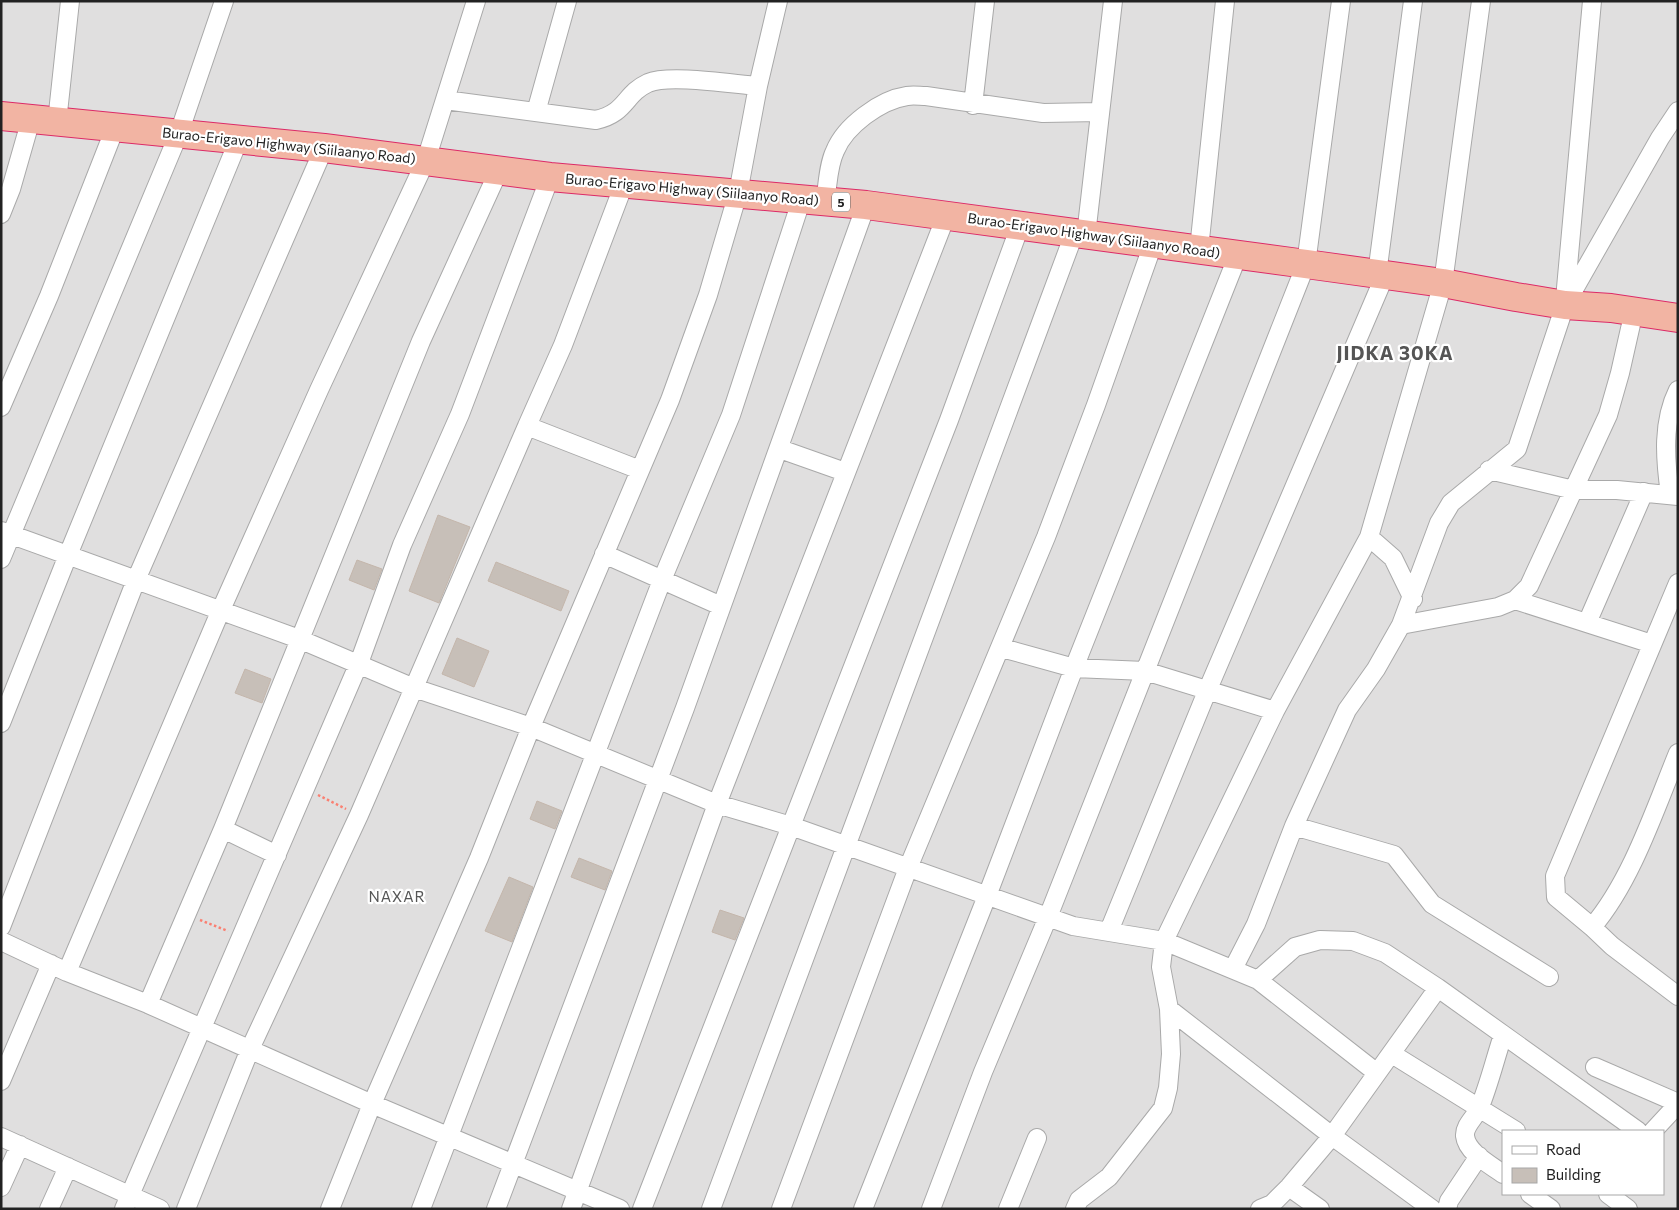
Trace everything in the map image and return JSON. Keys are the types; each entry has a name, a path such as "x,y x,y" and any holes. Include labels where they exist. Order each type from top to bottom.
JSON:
{"highway":[{"name":"Burao-Erigavo Highway (Siilaanyo Road)","path":"1,116 324,148 550,177 866,205 1381,274 1565,305 1634,311 1678,318"}],"street":[{"path":"1,214 44,120 70,1"},
{"path":"1,559 6,532 179,133 224,1"},
{"path":"67,972 220,612 315,399 426,160 476,1"},
{"path":"536,112 566,1"},
{"path":"330,1209 372,1104 479,858 531,727 670,400 705,304 738,193 758,86 778,1"},
{"path":"974,105 985,1"},
{"path":"711,1209 844,846 1080,235 1099,112 1113,1"},
{"path":"1199,249 1225,1"},
{"path":"930,1209 982,1072 1048,917 1306,264 1341,1"},
{"path":"1109,931 1381,274 1413,1"},
{"path":"1075,1209 1079,1200 1109,1177 1163,1108 1168,1088 1171,1054 1169,1009 1161,967 1164,941 1275,711 1369,537 1443,283 1481,1"},
{"path":"1565,305 1592,1"},
{"path":"446,100 596,120 610,117 621,108 636,90 659,79 758,86"},
{"path":"420,1209 662,580 731,415 814,199 841,140 868,114 891,100 908,96 1043,113 1099,112"},
{"path":"1233,969 1256,924 1294,826 1347,710 1376,669 1402,625 1439,523 1451,503 1517,449 1565,305 1660,138 1678,111"},
{"path":"1,407 49,296 115,128"},
{"path":"1,723 239,139"},
{"path":"1,927 136,580 324,148"},
{"path":"148,1004 223,829 421,341 499,170"},
{"path":"127,1202 359,663 402,544 460,414 550,177"},
{"path":"186,1209 250,1049 359,815 563,345 624,184"},
{"path":"496,1209 780,449 866,205"},
{"path":"571,1209 718,804 845,472 946,216"},
{"path":"642,1209 946,429 1020,226"},
{"path":"781,1209 908,868 1002,648 1096,405 1153,244"},
{"path":"863,1209 988,896 1074,668 1238,255"},
{"path":"1402,625 1498,607 1515,600 1529,586 1608,415 1634,311"},
{"path":"1489,470 1574,490 1674,495 1666,442 1671,404 1678,390"},
{"path":"527,426 640,470"},
{"path":"780,449 845,472"},
{"path":"1588,623 1644,492"},
{"path":"6,532 220,612 300,639 414,688 531,727 718,804 791,826 1073,926 1164,941 1258,980 1377,1073"},
{"path":"1369,537 1393,558 1413,599"},
{"path":"604,554 720,606"},
{"path":"1678,583 1555,876 1556,897 1612,946 1678,996"},
{"path":"1515,600 1652,644"},
{"path":"1002,648 1074,668 1145,671 1275,711"},
{"path":"1592,927 1606,911 1625,876 1678,753"},
{"path":"1294,826 1394,854 1432,904 1549,977"},
{"path":"223,829 277,855"},
{"path":"1258,980 1295,946 1320,940 1354,941 1384,953 1438,988 1637,1130"},
{"path":"1,941 67,972 148,1004 372,1104 620,1209"},
{"path":"1,1081 51,964"},
{"path":"1260,1209 1272,1204 1289,1187 1332,1136 1438,988"},
{"path":"1169,1009 1332,1136 1432,1209"},
{"path":"1502,1173 1470,1147 1465,1135 1478,1109 1504,1035"},
{"path":"1392,1054 1514,1130"},
{"path":"1595,1066 1678,1104 1654,1130"},
{"path":"1,1137 68,1167 127,1202 160,1209"},
{"path":"1008,1209 1037,1138"},
{"path":"1,1187 20,1145"},
{"path":"1447,1209 1449,1202 1479,1156"},
{"path":"50,1209 68,1167"},
{"path":"1289,1187 1320,1209"},
{"path":"1531,1195 1550,1209"},
{"path":"1612,1195 1628,1209"}],"path":[{"path":"306,789 359,815"},
{"path":"186,914 241,936"}],"shaded area":[{"path":"1,1 1678,1 1678,1209 1,1209"}],"building":[{"path":"438,515 470,527 439,603 409,591"},
{"path":"357,560 382,569 374,590 349,580"},
{"path":"496,562 569,591 561,611 488,581"},
{"path":"457,638 489,651 474,687 442,674"},
{"path":"245,669 271,679 262,703 235,693"},
{"path":"537,801 562,811 555,829 530,819"},
{"path":"579,858 612,871 605,890 571,877"},
{"path":"509,877 533,887 512,942 485,931"},
{"path":"720,910 744,918 735,940 712,932"}],"district":[{"name":"JIDKA 30KA","path":"1395,352"},
{"name":"NAXAR","path":"397,896"}]}
